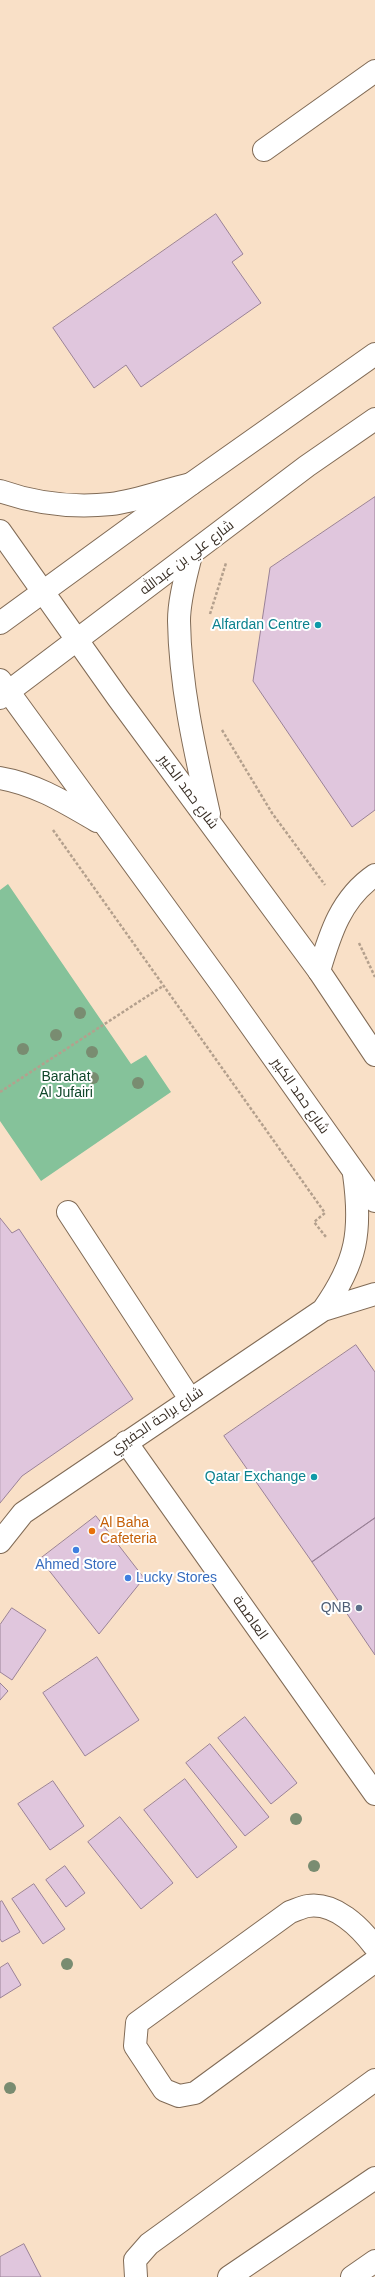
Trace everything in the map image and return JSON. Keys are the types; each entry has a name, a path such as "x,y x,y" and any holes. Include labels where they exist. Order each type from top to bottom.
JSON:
{"street":[{"path":"264,150 375,71"},
{"path":"0,623 191,484 375,354"},
{"name":"شارع علي بن عبدالله","path":"3,690 77,641 307,466 375,419"},
{"path":"0,491 27,500 57,506 112,504 191,484"},
{"name":"شارع حمد الكبير","path":"0,531 44,591 77,641 212,823 319,971 375,1055"},
{"path":"191,555 183,586 179,620 191,734 212,823"},
{"name":"شارع حمد الكبير","path":"3,690 105,825 224,988 354,1174 375,1201"},
{"path":"0,778 15,781 44,791 105,825"},
{"path":"319,971 332,930 342,908 360,886 375,875"},
{"name":"شارع براحة الجفيري","path":"323,1310 338,1289 349,1265 357,1235 359,1204 354,1174"},
{"path":"68,1212 190,1399"},
{"name":"شارع براحة الجفيري","path":"0,1542 23,1513 323,1310 375,1294"},
{"name":"العاصمة","path":"126,1442 375,1794"},
{"path":"375,1947 364,1932 342,1914 320,1906 308,1906 290,1912 136,2023 135,2046 164,2090 179,2096 195,2093 375,1961"},
{"path":"136,2277 135,2260 149,2244 375,2080"},
{"path":"229,2277 375,2178"},
{"path":"352,2277 375,2261"}],"path":[{"path":"208,619 229,556"},
{"path":"221,728 272,813 342,908 375,977"},
{"path":"49,824 325,1213 314,1222 349,1265"},
{"path":"0,1092 164,986"}],"green space":[{"name":"Barahat Al Jufairi","path":"8,884 131,1064 146,1055 171,1092 41,1181 0,1121 0,890"}],"building":[{"path":"216,214 243,254 232,262 261,303 141,387 126,365 94,388 53,328"},
{"name":"Alfardan Centre","path":"375,497 375,810 352,827 253,681 270,568"},
{"path":"0,1218 12,1233 19,1229 133,1399 22,1476 0,1503"},
{"name":"Qatar Exchange","path":"356,1345 375,1372 375,1518 312,1562 224,1436"},
{"path":"96,1516 144,1578 99,1634 40,1559"},
{"name":"QNB","path":"375,1518 375,1655 312,1562"},
{"path":"12,1608 46,1630 12,1680 0,1672 0,1625"},
{"path":"97,1657 139,1720 85,1756 43,1693"},
{"path":"0,1683 8,1691 0,1700"},
{"path":"245,1717 297,1783 271,1804 218,1738"},
{"path":"210,1744 269,1817 245,1836 186,1763"},
{"path":"185,1779 237,1847 197,1878 144,1810"},
{"path":"53,1781 84,1826 50,1850 18,1804"},
{"path":"120,1817 173,1883 141,1909 88,1842"},
{"path":"65,1866 85,1893 66,1907 46,1880"},
{"path":"34,1884 65,1929 43,1944 12,1899"},
{"path":"2,1901 20,1932 2,1942 0,1939 0,1902"},
{"path":"8,1963 21,1985 0,1998 0,1968"},
{"path":"24,2244 41,2277 0,2277 0,2257"}],"place":[{"name":"Alfardan Centre","path":"318,625"},
{"name":"Qatar Exchange","path":"314,1477"},
{"name":"Al Baha Cafeteria","path":"92,1531"},
{"name":"Ahmed Store","path":"76,1550"},
{"name":"Lucky Stores","path":"128,1578"},
{"name":"QNB","path":"359,1608"}]}
